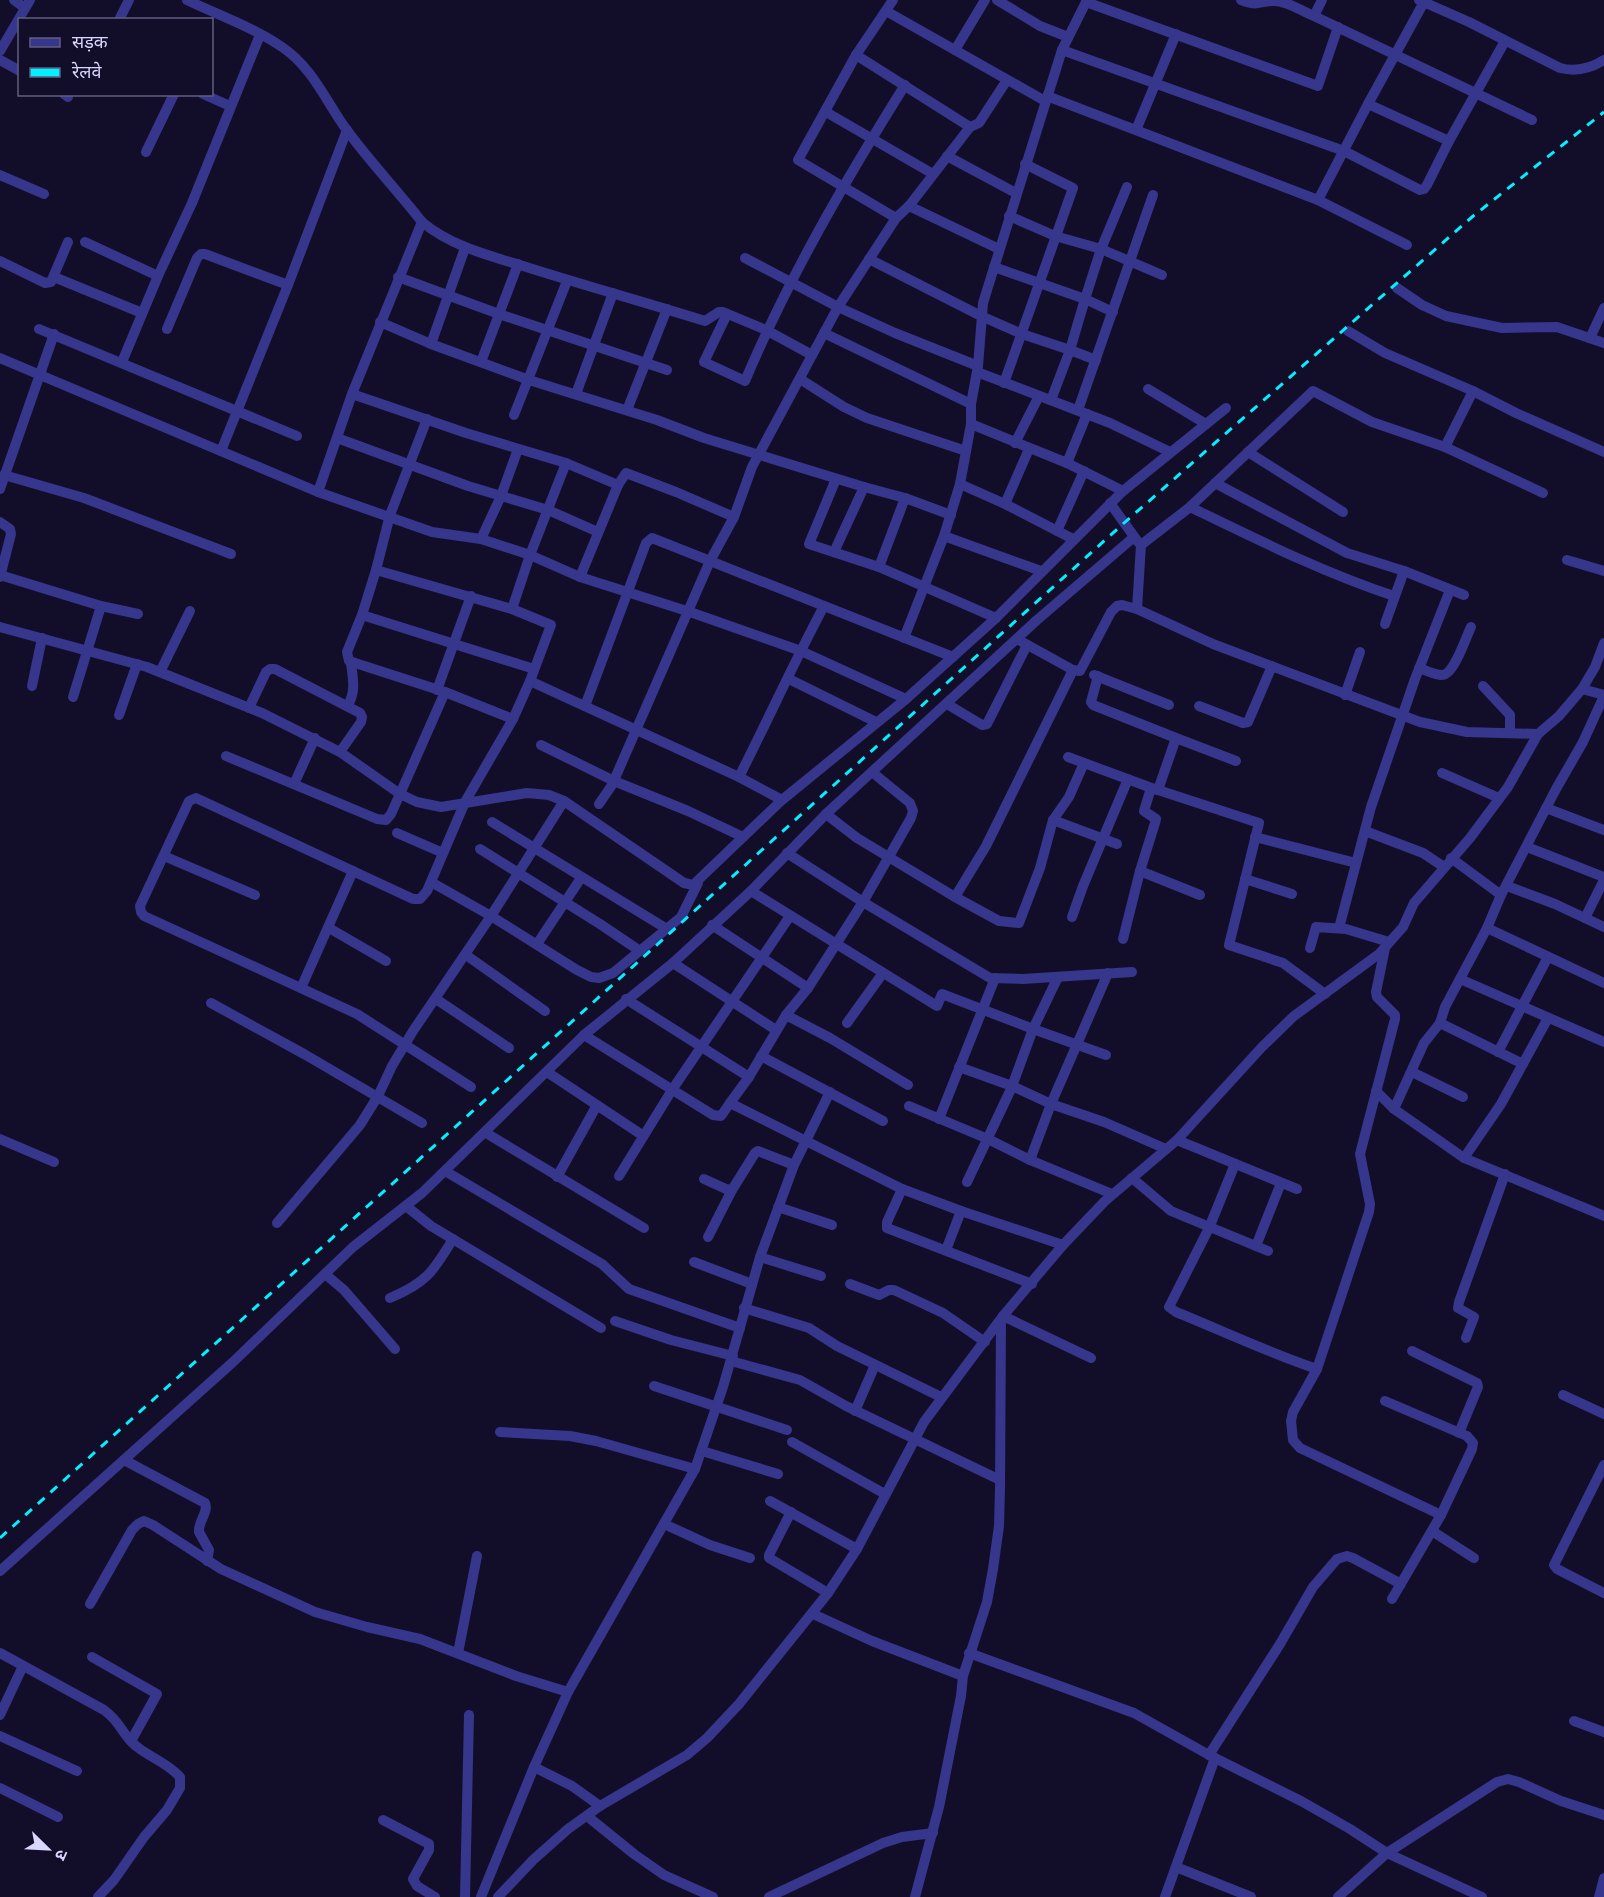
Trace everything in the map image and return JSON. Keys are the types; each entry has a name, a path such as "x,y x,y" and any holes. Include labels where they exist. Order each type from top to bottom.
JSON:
{"street":[{"path":"14,0 28,4 20,18"},
{"path":"120,18 129,0"},
{"path":"187,0 281,46 300,62 347,130 422,222 433,231 465,248 705,321 719,312 727,314 766,330 813,355"},
{"path":"893,0 856,55 798,160 896,218"},
{"path":"955,50 985,0"},
{"path":"997,0 1040,26 1068,37"},
{"path":"1241,0 1259,4 1282,2 1532,120"},
{"path":"1314,16 1322,0"},
{"path":"904,638 944,536 960,484 971,424 971,404 977,369 983,303 1062,50 1087,1 1318,86 1338,27"},
{"path":"1318,200 1421,1 1469,21 1560,68 1571,71 1593,67 1604,60"},
{"path":"886,11 1007,80 1046,99 1136,130 1318,200 1407,245"},
{"path":"0,51 18,21"},
{"path":"1136,130 1176,34"},
{"path":"122,362 192,202 260,35"},
{"path":"1062,50 1344,151 1420,190 1427,185 1505,41"},
{"path":"856,55 970,127"},
{"path":"0,60 18,69"},
{"path":"599,804 614,781 690,612 710,561 734,518 752,467 838,307 896,218 909,206 970,127 979,123 1007,80"},
{"path":"727,314 704,362 745,381 766,330 790,282 905,85"},
{"path":"146,153 173,96"},
{"path":"208,96 230,106"},
{"path":"1368,104 1449,141"},
{"path":"826,112 933,174"},
{"path":"221,451 347,130"},
{"path":"947,156 1016,193"},
{"path":"1004,383 1073,188 1025,164"},
{"path":"0,175 44,194"},
{"path":"1051,400 1070,350 1101,249 1126,187"},
{"path":"1066,463 1083,412 1096,360 1153,195"},
{"path":"909,206 999,249"},
{"path":"1009,216 1055,236 1101,249 1162,275"},
{"path":"318,492 352,394 422,222"},
{"path":"0,261 45,283 51,282 68,242"},
{"path":"85,242 158,276"},
{"path":"431,344 465,248"},
{"path":"167,329 197,258 201,254 288,285"},
{"path":"745,258 838,307 1004,383 1083,412 1170,452"},
{"path":"869,259 981,316 1022,334 1096,360"},
{"path":"481,362 518,264"},
{"path":"994,267 1085,299 1113,312"},
{"path":"398,277 499,314 667,370"},
{"path":"54,278 142,314"},
{"path":"513,415 529,380 567,280"},
{"path":"1397,288 1422,305 1446,316 1502,328 1557,327 1604,343"},
{"path":"576,394 613,293"},
{"path":"1590,338 1604,308"},
{"path":"627,411 667,309"},
{"path":"380,322 431,344 529,380 704,438 905,498 951,515"},
{"path":"39,328 237,413 297,436"},
{"path":"1348,331 1385,353 1604,452"},
{"path":"824,333 971,404"},
{"path":"0,489 54,334"},
{"path":"0,358 318,492 390,515 432,532 481,538 530,555 580,577 801,651 906,699"},
{"path":"800,379 844,407 867,418 966,451"},
{"path":"1148,389 1206,424"},
{"path":"0,1571 233,1362 353,1247 406,1206 445,1171 584,1035 673,963 751,891 826,814 947,704 1022,642 1084,579 1190,507 1313,391 1372,422 1445,447 1543,493"},
{"path":"1445,447 1473,391"},
{"path":"352,394 566,463 618,485"},
{"path":"1016,443 1039,396"},
{"path":"430,882 491,916 584,974 599,978 613,973 681,917 698,883 782,800 906,699 996,618 1123,491 1226,408"},
{"path":"348,705 354,688 351,663 347,652 362,615 390,515 427,419"},
{"path":"971,424 1066,463 1123,491"},
{"path":"337,438 468,486 548,510 598,532"},
{"path":"481,538 501,496 518,449"},
{"path":"1005,504 1029,449"},
{"path":"1248,452 1343,512"},
{"path":"513,609 530,555 566,463"},
{"path":"1057,531 1084,471"},
{"path":"580,577 618,485 626,473 734,518"},
{"path":"4,475 84,498 231,554"},
{"path":"836,479 809,544 879,567 996,618"},
{"path":"1215,483 1347,553 1404,571 1464,595"},
{"path":"960,484 1073,539"},
{"path":"834,552 864,487"},
{"path":"879,567 905,498"},
{"path":"1110,503 1137,541 1137,609"},
{"path":"1190,507 1315,565 1394,596"},
{"path":"0,522 10,529 11,534 0,576 102,606 138,614"},
{"path":"944,536 1041,571"},
{"path":"585,706 649,539 652,538 953,657"},
{"path":"1567,560 1604,571"},
{"path":"376,570 513,609 551,625 513,719 465,801 423,897 413,899 196,798 189,801 140,906 141,912 144,916 357,1014 471,1087"},
{"path":"1385,624 1404,571"},
{"path":"1340,928 1365,831 1401,716 1450,590"},
{"path":"226,756 377,819 386,820 400,794 441,691 453,644 471,596"},
{"path":"73,697 102,606"},
{"path":"739,777 824,606"},
{"path":"955,897 986,846 1077,670 1111,612 1117,606 1137,609 1213,644 1401,716 1467,732 1538,734"},
{"path":"160,672 190,611"},
{"path":"362,615 534,669"},
{"path":"0,627 137,664 249,708 315,738 340,752 400,794 417,802 441,807 465,801 527,793 549,795 564,801 689,886 698,883"},
{"path":"1419,668 1441,675 1446,674 1458,656 1471,627"},
{"path":"32,686 42,638"},
{"path":"1022,642 1077,670 1098,676 1169,705"},
{"path":"947,704 982,725 987,724 1022,642"},
{"path":"498,1897 533,1860 587,1816 687,1755 707,1738 739,1704 828,1593 856,1549 914,1439 942,1397 1002,1319 1063,1245 1112,1194 1177,1140 1262,1047 1294,1016 1379,954 1403,927 1414,903 1470,838 1508,787 1538,734 1559,716 1582,689 1595,667 1604,643"},
{"path":"1345,695 1360,652"},
{"path":"351,663 441,691 513,719"},
{"path":"119,715 137,664"},
{"path":"1199,706 1243,723 1248,722 1272,666"},
{"path":"249,708 266,672 275,669 348,705 362,717 340,752"},
{"path":"1098,676 1091,702 1093,705 1236,761"},
{"path":"789,679 876,722"},
{"path":"530,681 739,777 782,800"},
{"path":"1483,686 1510,715 1510,733"},
{"path":"1394,1109 1424,1043 1440,1023 1445,1007 1604,697 1582,689"},
{"path":"294,784 315,738"},
{"path":"1123,939 1140,870 1156,819 1144,811 1176,738"},
{"path":"541,745 614,781 688,811 743,837"},
{"path":"1068,757 1154,789 1258,823 1229,945 1283,963 1325,994"},
{"path":"826,814 857,838 955,897 999,921 1019,923 1040,868 1053,820 1069,797 1084,763"},
{"path":"584,1035 717,1117 721,1116 863,902 890,858 913,811 910,803 872,772"},
{"path":"1442,773 1499,798"},
{"path":"1072,916 1128,779"},
{"path":"277,1223 360,1125 378,1096 405,1043 466,955 564,801"},
{"path":"1546,808 1604,830"},
{"path":"1053,820 1117,844"},
{"path":"492,822 580,878 667,929"},
{"path":"1365,831 1448,862 1504,891 1585,918 1604,927"},
{"path":"397,833 443,853"},
{"path":"1255,837 1356,863"},
{"path":"1527,847 1604,878 1585,918"},
{"path":"480,849 640,951"},
{"path":"787,853 863,902 990,978 1023,979 1132,972"},
{"path":"164,856 255,895"},
{"path":"1140,870 1200,895"},
{"path":"301,988 353,871"},
{"path":"537,944 580,878"},
{"path":"1245,879 1292,894"},
{"path":"751,891 937,1006 942,994 1106,1055"},
{"path":"619,1176 642,1135 790,916"},
{"path":"712,926 808,988"},
{"path":"1311,948 1316,927 1340,928 1387,945"},
{"path":"329,928 386,961"},
{"path":"1487,928 1604,983"},
{"path":"1387,945 1376,992 1377,997 1395,1015 1395,1019 1360,1154 1370,1204 1369,1212 1317,1369 1290,1421 1293,1440 1300,1448 1441,1515"},
{"path":"466,955 545,1011"},
{"path":"1498,1052 1548,957"},
{"path":"673,963 776,1030"},
{"path":"847,1023 883,973"},
{"path":"1030,1160 1051,1104 1108,973"},
{"path":"967,1182 1012,1086 1058,976"},
{"path":"939,1119 995,978"},
{"path":"1460,979 1604,1042"},
{"path":"436,999 509,1048"},
{"path":"626,999 749,1077"},
{"path":"211,1003 422,1122"},
{"path":"786,1015 830,1038 908,1085"},
{"path":"1464,1158 1501,1104 1548,1018"},
{"path":"1440,1023 1523,1064"},
{"path":"761,1056 883,1121"},
{"path":"959,1067 1012,1086 1051,1104 1104,1122 1166,1149"},
{"path":"547,1072 642,1135"},
{"path":"1412,1072 1463,1097"},
{"path":"1376,1091 1394,1109 1464,1158 1604,1216"},
{"path":"481,1897 534,1767 568,1692 695,1469 732,1359 744,1308 760,1257 794,1165 830,1092"},
{"path":"730,1103 902,1189 1063,1245"},
{"path":"557,1177 597,1105"},
{"path":"909,1106 1112,1194"},
{"path":"486,1133 644,1228"},
{"path":"0,1138 54,1162"},
{"path":"1177,1140 1297,1189"},
{"path":"708,1237 732,1190 755,1153 758,1151 794,1165"},
{"path":"1235,1164 1209,1228 1170,1303 1170,1310 1282,1357 1317,1369"},
{"path":"445,1171 602,1264 629,1288 740,1328"},
{"path":"1466,1338 1474,1317 1458,1308 1459,1302 1505,1174"},
{"path":"1132,1178 1171,1211 1268,1251"},
{"path":"704,1179 726,1190 732,1190"},
{"path":"1256,1246 1281,1183"},
{"path":"902,1189 887,1222 887,1228 1032,1284"},
{"path":"406,1206 431,1226 602,1328"},
{"path":"778,1207 832,1225"},
{"path":"946,1250 961,1211"},
{"path":"390,1298 411,1289 425,1279 438,1264 453,1239"},
{"path":"760,1257 821,1276"},
{"path":"694,1262 752,1284"},
{"path":"325,1274 344,1290 395,1350"},
{"path":"850,1284 879,1295 891,1290 911,1298 943,1312 985,1342"},
{"path":"744,1308 809,1328 837,1346 942,1397"},
{"path":"1002,1319 1091,1358"},
{"path":"915,1897 933,1833 963,1676 987,1602 999,1526 1002,1319"},
{"path":"615,1321 800,1380 855,1411 1000,1480"},
{"path":"1412,1351 1477,1383 1478,1387 1460,1433"},
{"path":"855,1411 874,1365"},
{"path":"654,1386 787,1430"},
{"path":"1563,1395 1604,1414"},
{"path":"1385,1401 1471,1439 1472,1449 1432,1532 1392,1599"},
{"path":"500,1432 570,1436 596,1441 695,1469"},
{"path":"792,1442 885,1494"},
{"path":"702,1451 778,1474"},
{"path":"124,1460 205,1503 206,1509 198,1532 209,1550 207,1561"},
{"path":"1604,1465 1554,1565 1557,1569 1604,1593"},
{"path":"770,1501 856,1549"},
{"path":"791,1512 769,1558 828,1593"},
{"path":"90,1604 132,1530 144,1521 153,1524 207,1561 315,1612 420,1639 508,1673 568,1692"},
{"path":"664,1524 710,1545 750,1558"},
{"path":"1432,1532 1474,1557"},
{"path":"458,1653 477,1556"},
{"path":"1165,1897 1212,1757 1313,1587 1337,1559 1347,1556 1401,1584"},
{"path":"813,1614 872,1641 963,1676"},
{"path":"0,1653 104,1710 115,1718 131,1742 180,1777 180,1788 166,1810 114,1880 98,1897"},
{"path":"969,1653 1134,1713 1212,1757 1300,1801 1387,1853 1482,1897"},
{"path":"92,1657 157,1694 131,1742"},
{"path":"0,1713 23,1666"},
{"path":"465,1897 469,1715"},
{"path":"1574,1721 1604,1732"},
{"path":"0,1736 78,1771"},
{"path":"534,1767 572,1786 600,1806"},
{"path":"1338,1897 1387,1853 1491,1785 1508,1779 1561,1801 1604,1815"},
{"path":"0,1788 58,1817"},
{"path":"587,1816 664,1875 713,1897"},
{"path":"383,1820 429,1844 429,1850 413,1880 417,1886 435,1897"},
{"path":"769,1897 883,1843 902,1837 933,1833"},
{"path":"1176,1867 1251,1897"},
{"path":"1599,1897 1604,1878"}],"railway":[{"path":"0,1538 1124,523 1472,217 1604,112"}]}
